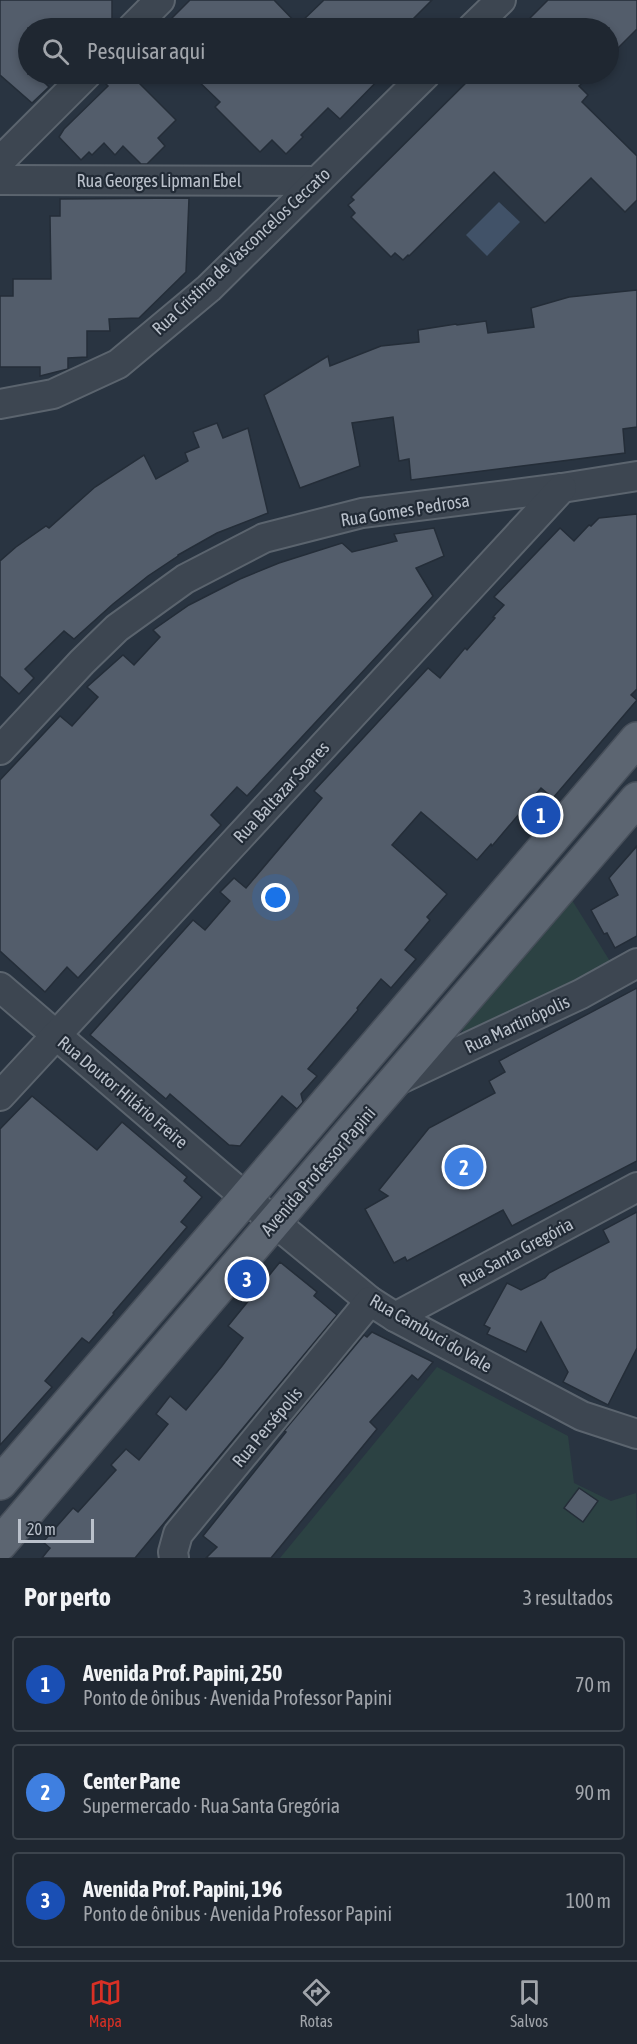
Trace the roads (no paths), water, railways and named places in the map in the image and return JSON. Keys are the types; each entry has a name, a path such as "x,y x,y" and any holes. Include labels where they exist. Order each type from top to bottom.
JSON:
{"main road":[{"name":"Avenida Professor Papini","path":"0,1483 637,739"},
{"name":"Avenida Professor Papini","path":"0,1544 273,1221 637,799"},
{"path":"446,963 474,990"}],"street":[{"path":"142,18 160,0"},
{"path":"482,18 501,0"},
{"path":"0,161 77,84"},
{"name":"Rua Cristina de Vasconcelos Ceccato","path":"0,405 53,394 118,364 194,301 416,84"},
{"name":"Rua Georges Lipman Ebel","path":"0,180 317,181"},
{"name":"Rua Gomes Pedrosa","path":"0,750 117,628 185,579 264,538 362,513 562,488 637,476"},
{"name":"Rua Baltazar Soares","path":"0,1096 562,488"},
{"name":"Rua Martinópolis","path":"396,1081 581,994 637,963"},
{"name":"Rua Doutor Hilário Freire","path":"0,987 246,1197"},
{"name":"Rua Santa Gregória","path":"395,1317 637,1187"},
{"name":"Rua Cambuci do Vale","path":"246,1197 370,1301 395,1317 582,1416 635,1432"},
{"name":"Rua Persépolis","path":"174,1558 173,1552 178,1534 370,1301"}],"water":[{"path":"499,202 520,222 487,256 466,235"}],"place":[{"name":"Avenida Prof. Papini, 250","path":"541,815"},
{"name":"Center Pane","path":"464,1167"},
{"name":"Avenida Prof. Papini, 196","path":"247,1279"}]}
